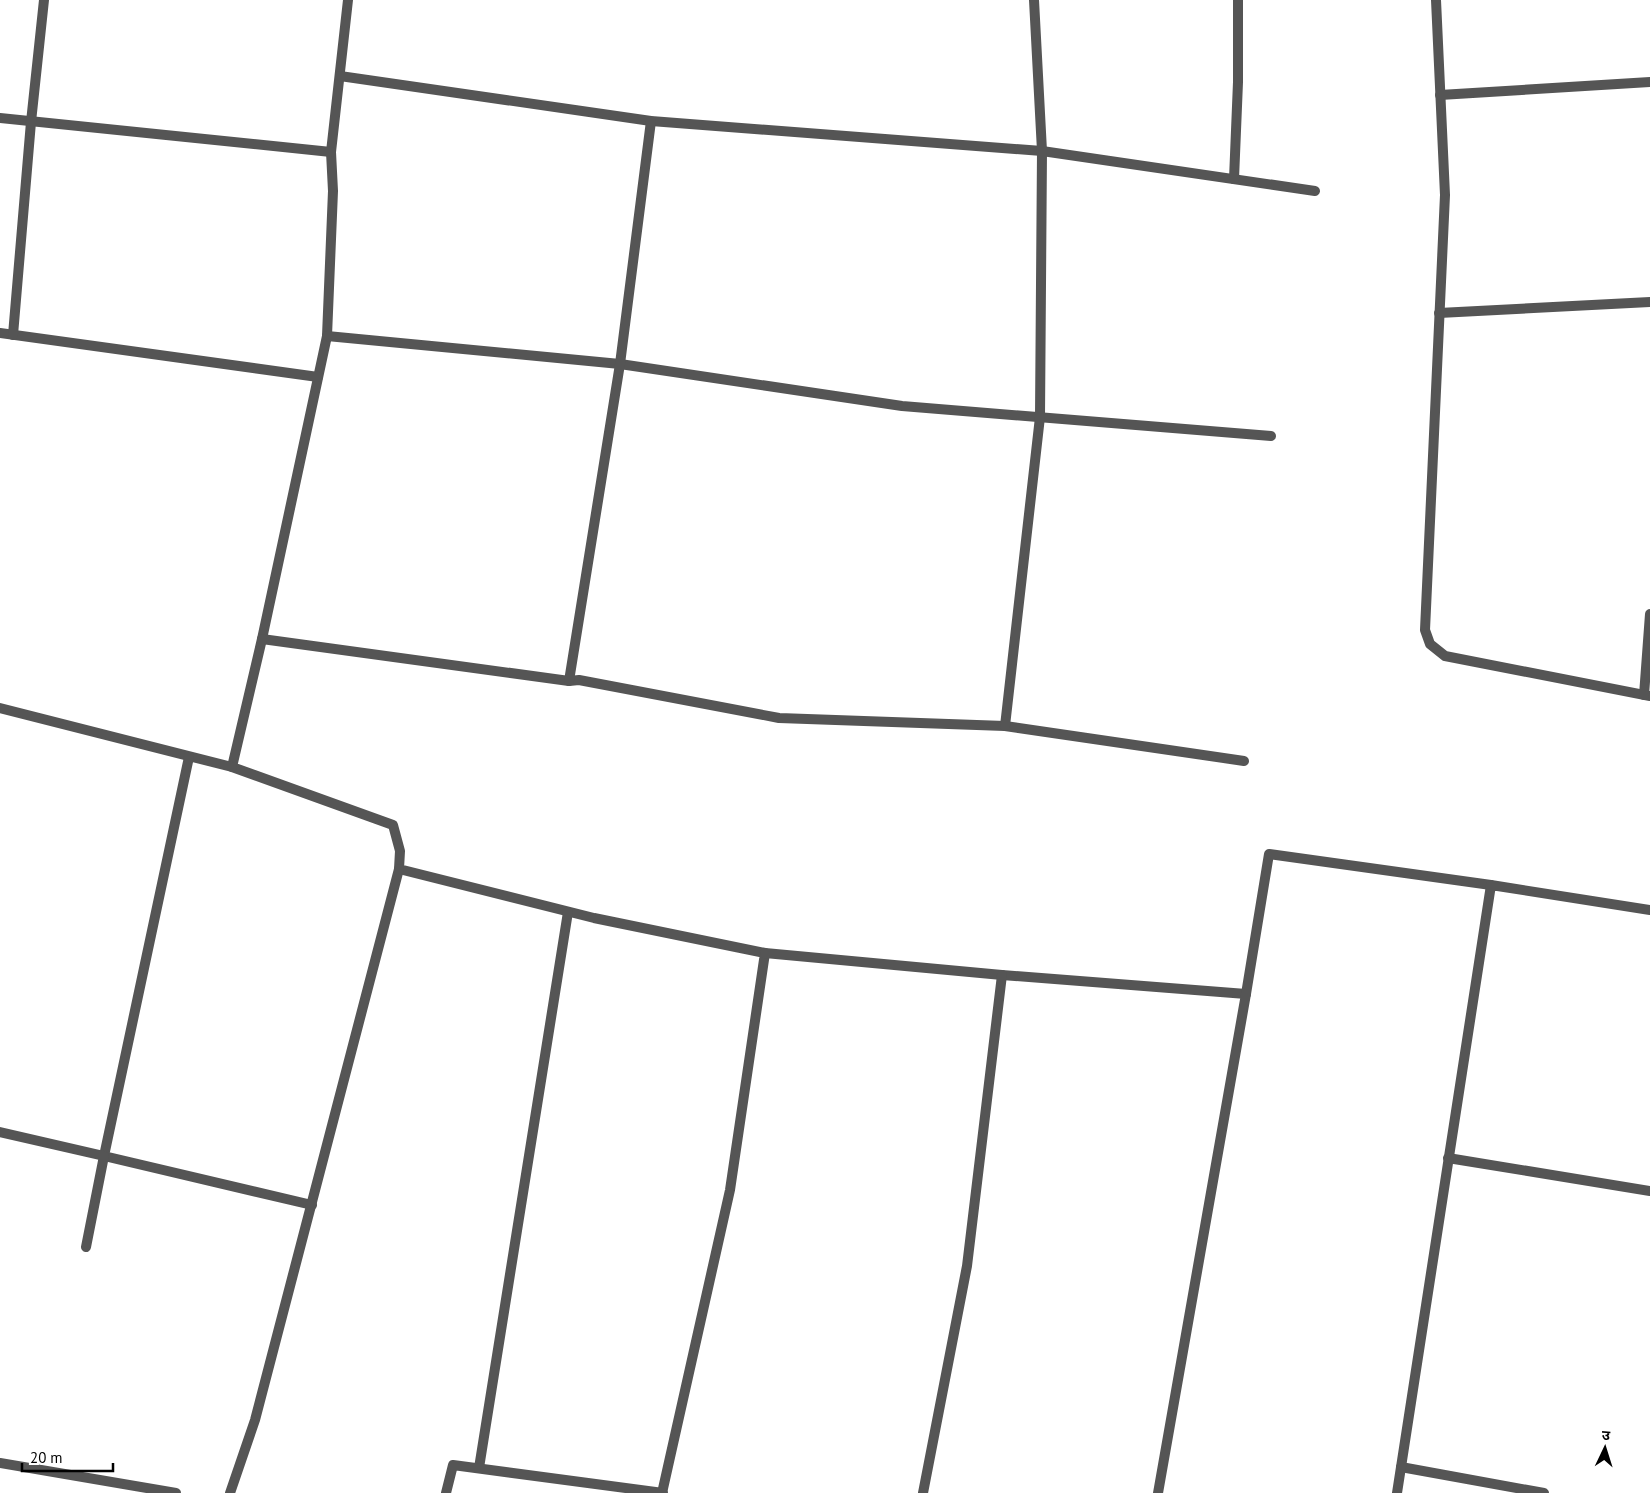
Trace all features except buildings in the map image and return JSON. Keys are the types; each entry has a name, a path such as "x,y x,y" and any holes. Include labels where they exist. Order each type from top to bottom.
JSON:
{"street":[{"path":"14,335 31,122 44,0"},
{"path":"232,767 262,639 327,336 333,191 330,152 348,0"},
{"path":"1005,726 1040,417 1042,152 1034,0"},
{"path":"1234,179 1238,82 1238,0"},
{"path":"1436,0 1445,195 1425,630 1430,644 1445,656 1647,696 1650,614"},
{"path":"340,76 651,121 1042,152 1315,191"},
{"path":"1440,95 1650,82"},
{"path":"0,118 330,152"},
{"path":"569,681 620,364 651,121"},
{"path":"1439,313 1650,302"},
{"path":"0,333 318,377"},
{"path":"327,336 620,364 902,406 1271,436"},
{"path":"262,639 569,681 579,680 779,718 1005,726 1244,761"},
{"path":"0,708 232,767 393,825 400,851 399,869 255,1420 230,1493"},
{"path":"86,1247 189,757"},
{"path":"1158,1493 1269,854 1650,910"},
{"path":"399,869 568,912 765,953 1002,975 1246,994"},
{"path":"1397,1493 1490,885"},
{"path":"478,1468 568,912"},
{"path":"446,1493 453,1465 597,1489 662,1493 730,1190 765,953"},
{"path":"923,1493 966,1266 1002,975"},
{"path":"0,1132 312,1204"},
{"path":"1448,1158 1650,1191"},
{"path":"0,1463 176,1493"},
{"path":"1400,1467 1544,1493"}]}
